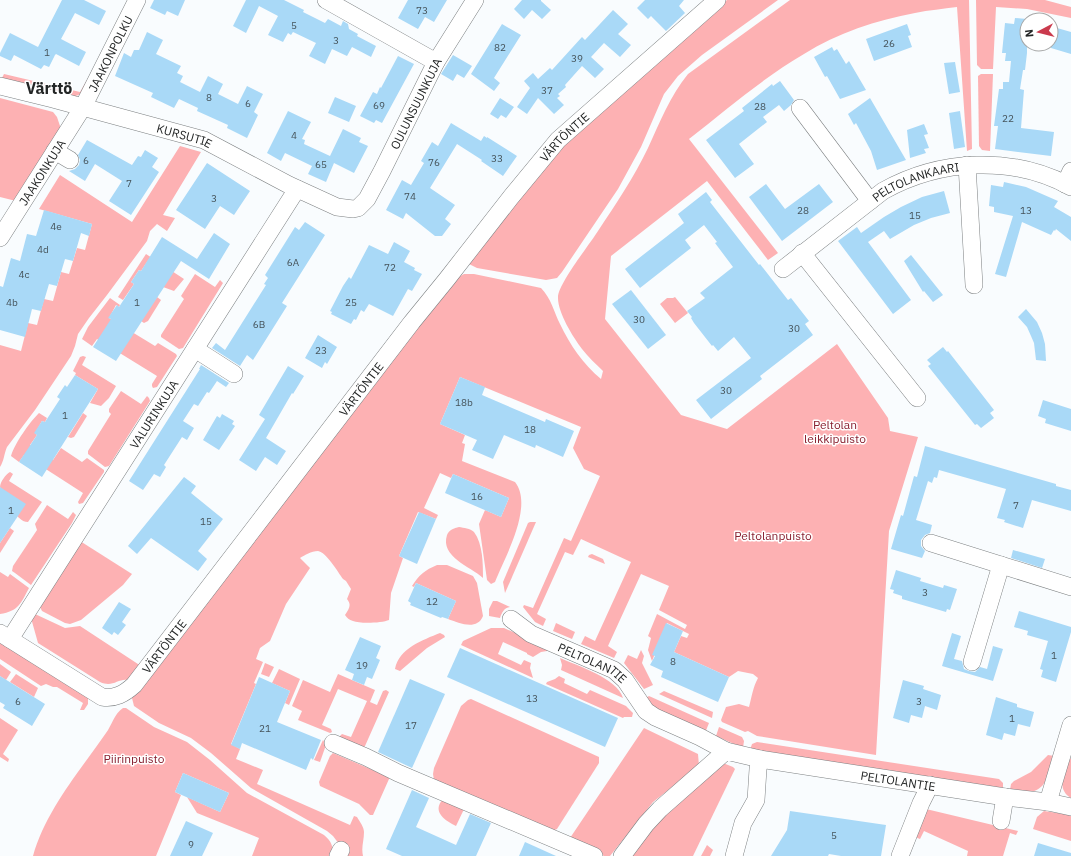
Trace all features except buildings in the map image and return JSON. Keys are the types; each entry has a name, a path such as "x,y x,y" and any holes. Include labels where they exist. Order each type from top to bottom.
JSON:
{"street":[{"name":"JAAKONPOLKU","path":"83,107 137,0"},
{"path":"326,0 436,62"},
{"name":"OULUNSUUNKUJA","path":"358,208 367,199 436,62 474,0"},
{"name":"VÄRTÖNTIE","path":"5,636 102,697 117,697 134,685 412,322 558,140 717,0"},
{"name":"KURSUTIE","path":"0,86 204,140 297,189 337,207 345,209 358,208"},
{"name":"JAAKONKUJA","path":"0,238 83,107"},
{"path":"800,108 870,201"},
{"path":"55,151 70,160"},
{"name":"PELTOLANKAARI","path":"783,269 870,201 897,183 916,175 950,167 976,164 1007,166 1069,181"},
{"path":"967,165 974,284"},
{"name":"VALURINKUJA","path":"5,636 195,349 297,189"},
{"path":"802,253 917,398"},
{"path":"195,349 234,374"},
{"path":"931,543 1071,587"},
{"path":"972,662 1001,566"},
{"name":"PELTOLANTIE","path":"511,619 531,634 614,670 625,680 646,711 655,717 726,751 760,759 930,786 1048,802 1071,807"},
{"path":"1048,802 1071,725"},
{"path":"333,742 398,774 594,856"},
{"path":"622,856 646,824 660,809 726,751"},
{"path":"734,856 743,823 756,800 760,759"},
{"path":"900,856 921,803 930,786"},
{"path":"1001,821 1006,797"}],"green space":[{"path":"727,0 778,0 702,55 678,76 664,94 641,147 618,189 557,278 546,280 477,268 469,264 537,174 593,116"},
{"path":"790,0 969,0 972,149 967,151 957,7 920,12 886,19 858,28 817,46 774,73 689,139 778,253 768,260 707,181 611,256 605,319 681,415 727,429 837,344 888,418 890,431 918,437 889,531 876,755 757,736 748,731 745,732 722,722 721,720 726,707 739,704 749,707 758,678 753,674 738,671 729,677 674,652 681,636 687,638 689,634 667,623 652,661 648,650 651,638 648,636 657,614 685,629 687,625 659,610 669,586 641,574 608,646 617,652 614,658 581,644 585,636 595,641 631,562 581,539 573,555 565,552 537,614 546,619 543,626 535,622 523,607 524,605 533,608 564,538 571,541 600,476 584,469 573,448 581,427 460,377 440,424 465,435 462,443 465,444 462,461 515,482 520,492 520,518 511,546 495,582 491,584 487,580 479,524 485,510 501,517 509,498 453,474 451,478 440,473 424,508 438,515 436,519 418,512 399,556 403,558 391,593 389,620 366,623 356,622 347,618 345,615 348,611 349,603 347,599 351,589 332,563 325,555 318,551 311,552 300,558 310,568 286,604 270,641 260,648 256,659 263,662 254,683 256,684 231,744 240,749 236,759 263,770 257,784 350,825 354,816 357,817 364,830 362,850 363,856 348,856 333,836 327,831 251,788 211,753 191,738 159,723 134,706 132,698 136,690 457,278 464,274 474,274 541,288 550,301 560,324 573,347 588,367 601,379 603,371 582,349 570,332 563,318 560,311 558,298 559,292 575,264 631,180 643,159 671,100 688,74"},
{"path":"976,0 1045,0 1071,7 1071,18 1059,16 1059,12 1042,12 1027,9 996,7 993,69 981,69 977,65"},
{"path":"91,73 93,74 85,90 79,95 70,97 2,78 4,74 80,92"},
{"path":"981,74 993,74 990,151 982,150 979,146 978,76"},
{"path":"0,98 53,112 57,117 61,129 16,201 0,197"},
{"path":"180,146 201,152 163,215 175,218 167,231 157,224 150,231 147,241 78,334 71,356 35,410 7,447 0,467 0,345 21,351 28,323 37,325 44,299 53,301 61,272 69,274 77,248 85,250 92,224 39,209 60,175 132,222"},
{"path":"146,254 184,279 174,291 163,287 149,259 131,282 134,284 123,300 118,297"},
{"path":"195,274 215,287 220,280 223,283 183,348 179,349 161,337 161,335 184,299 181,296"},
{"path":"157,297 161,300 148,321 144,323 141,321"},
{"path":"675,297 688,313 675,323 660,304 667,298"},
{"path":"110,298 120,305 119,307 116,305 109,318 155,346 158,343 176,354 177,356 157,387 153,388 152,384 157,376 97,339 92,346 82,339 88,327"},
{"path":"80,357 86,357 82,365 116,386 109,398 101,406 90,403 98,389 75,375 76,373 73,371"},
{"path":"121,391 141,404 147,396 150,401 109,466 105,467 88,454 88,451 111,414 109,409"},
{"path":"39,413 47,418 45,422 42,421 35,433 37,435 30,445 53,460 61,448 82,462 87,458 104,470 83,503 79,504 78,502 83,493 24,455 19,462 11,456 23,433"},
{"path":"83,413 87,416 74,437 68,437"},
{"path":"10,472 13,474 9,481 42,502 28,522 23,521 15,514 0,487 4,478"},
{"path":"47,505 68,519 73,512 76,515 31,585 12,571 13,566 37,530 35,524"},
{"path":"536,522 505,593 503,582 528,523"},
{"path":"459,527 471,530 477,537 482,554 483,578 458,560 448,549 446,543 447,535 455,528"},
{"path":"10,528 14,531 0,553 0,543"},
{"path":"80,541 132,574 123,585 81,620 70,624 42,611 39,605"},
{"path":"592,554 603,559 605,564 588,557"},
{"path":"437,565 447,565 473,576 477,583 483,616 480,621 472,625 467,625 448,619 456,601 416,583 414,587 412,586 423,573"},
{"path":"0,572 8,577 10,574 29,588 19,606 11,611 0,614"},
{"path":"493,601 497,601 510,607 506,608 500,618 489,616 489,609"},
{"path":"35,614 65,628 80,626 141,666 128,680 121,680 108,684 100,682 38,643 31,618"},
{"path":"556,623 575,632 572,639 553,631"},
{"path":"491,628 504,628 547,647 547,651 541,652 533,657 503,642 498,654 521,665 524,660 531,663 530,668 533,678 461,645 463,641"},
{"path":"440,633 445,637 427,648 400,671 395,669 397,662 407,650 419,642"},
{"path":"0,641 88,697 88,704 84,710 80,710 83,703 57,687 46,684 41,686 0,659"},
{"path":"641,650 644,656 642,663 653,685 644,689 624,663 628,655 637,659"},
{"path":"560,658 586,669 613,684 623,698 561,670 562,665"},
{"path":"265,663 274,667 269,677 261,674"},
{"path":"0,664 11,672 6,680 0,676"},
{"path":"279,669 300,679 289,705 285,703 290,691 272,683"},
{"path":"16,674 38,688 34,697 10,682"},
{"path":"338,674 375,690 370,702 377,705 383,691 386,690 389,692 363,748 340,738 340,736 342,734 351,737 367,701 338,689 322,725 331,729 332,732 330,733 298,720 302,711 292,706 303,680 330,692"},
{"path":"559,676 565,679 564,683 587,694 590,690 626,706 633,713 632,717 623,718 546,684"},
{"path":"664,691 713,712 712,718 659,694"},
{"path":"649,696 709,723 705,733 657,712 644,699"},
{"path":"471,699 599,757 599,763 557,829 552,831 434,780 434,768 461,706"},
{"name":"Piirinpuisto","path":"123,708 126,708 154,727 187,742 247,793 324,835 332,844 333,856 252,856 259,838 197,813 187,797 220,812 229,793 183,773 175,792 181,795 156,856 33,856 46,823 64,792 106,733 117,713"},
{"path":"0,718 18,730 3,754 9,759 8,762 0,757"},
{"path":"719,727 742,737 744,741 743,748 716,736"},
{"path":"644,728 698,754 699,766 653,802 610,856 604,856 568,841"},
{"path":"323,740 326,745 320,762 314,760"},
{"path":"757,742 999,779 1003,783 1003,788 750,750 752,744"},
{"path":"333,753 389,777 373,815 370,815 359,804 320,786 319,782 330,756"},
{"path":"1048,755 1054,756 1047,779 1040,788 1035,791 1027,792 1010,790 1011,784 1014,781 1031,772"},
{"path":"1070,758 1071,798 1063,790 1062,785 1064,774"},
{"path":"723,763 735,769 693,856 630,856 650,829"},
{"path":"443,799 465,807 456,826 444,819 439,812 440,804"},
{"path":"926,809 1018,831 1016,835 1010,833 1003,856 967,856 968,851 924,831 920,839 915,837"},
{"path":"1044,811 1071,815 1071,841 1033,829 1037,817"},
{"path":"707,845 713,850 710,856 701,856"}],"district":[{"name":"Värttö","path":"49,88"}],"park label":[{"name":"Peltolan leikkipuisto","path":"835,431"},
{"name":"Peltolanpuisto","path":"773,535"}]}
